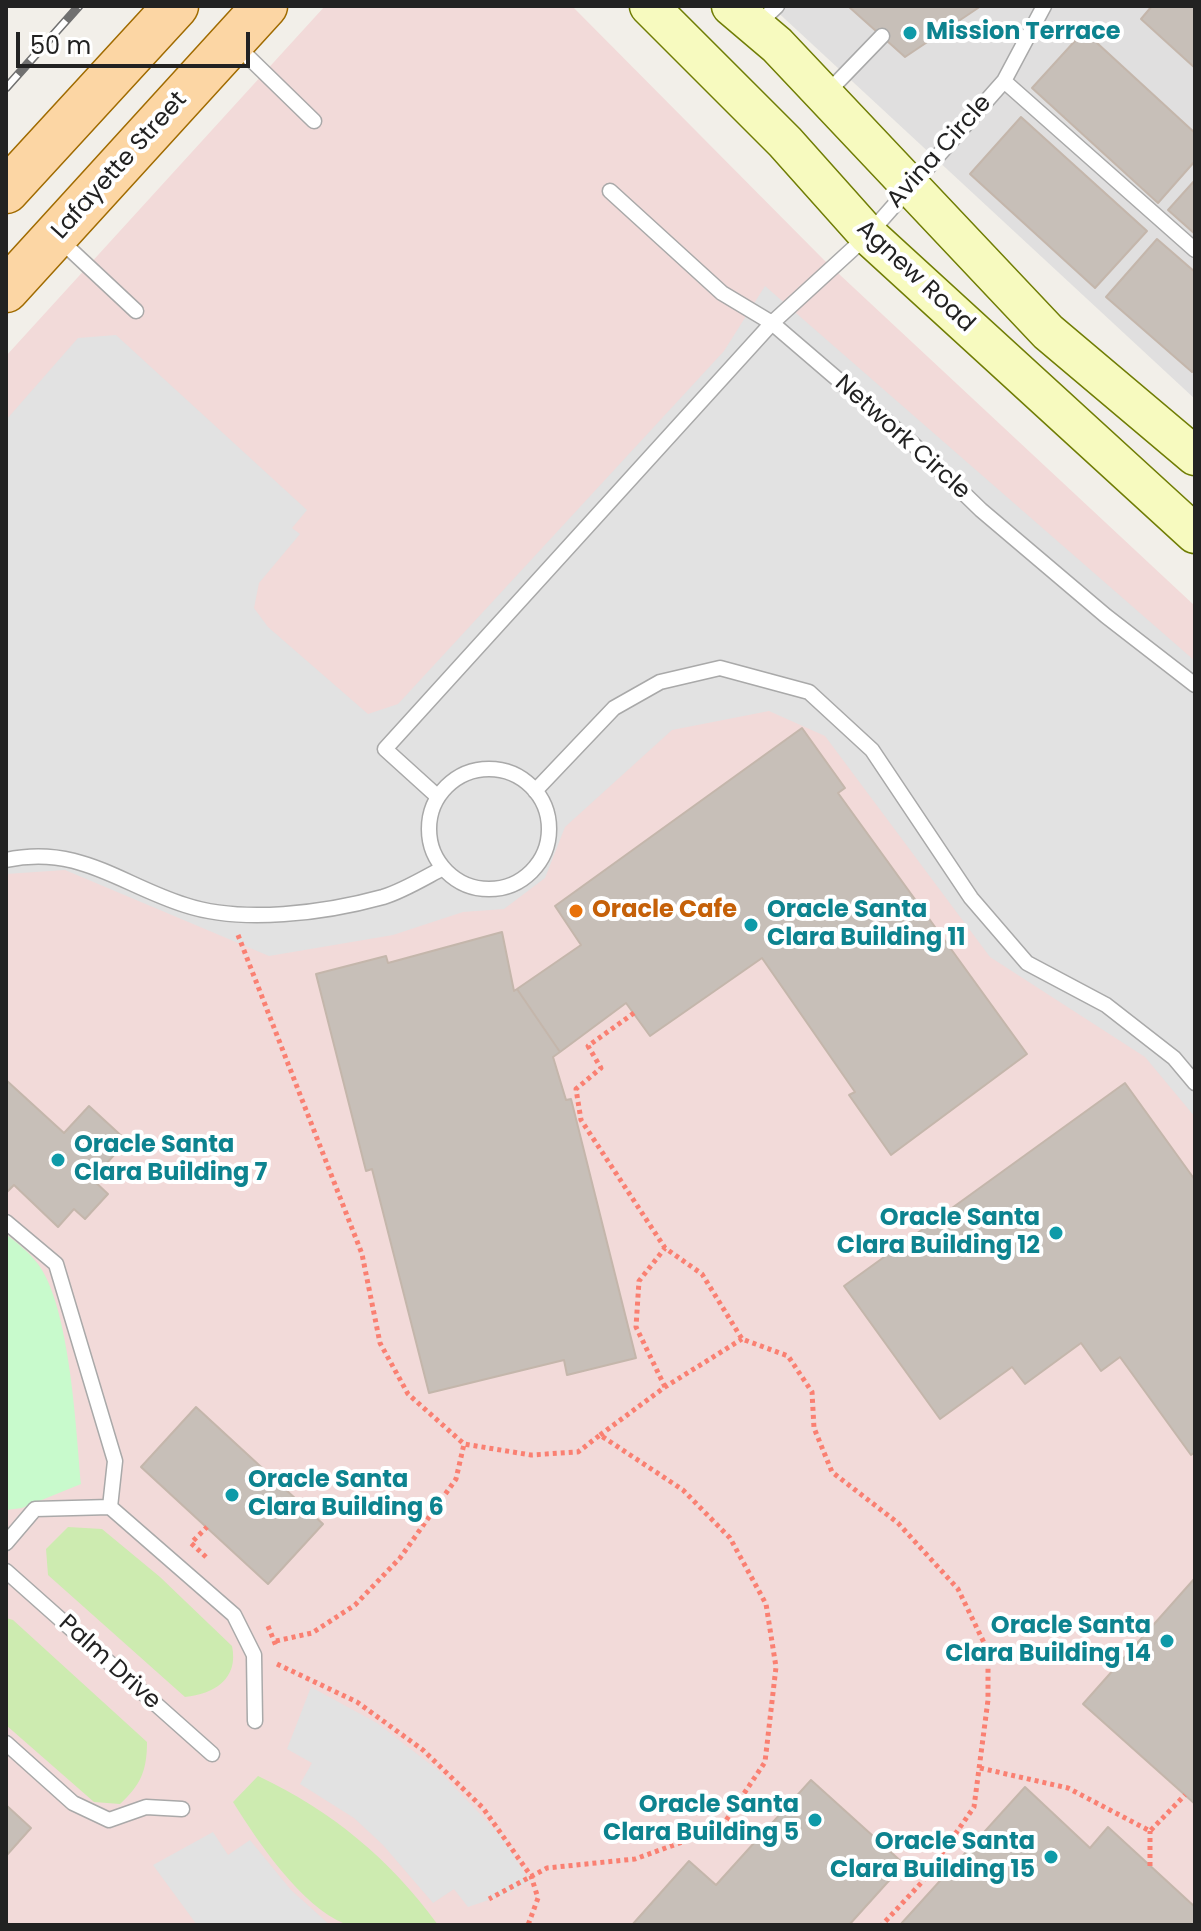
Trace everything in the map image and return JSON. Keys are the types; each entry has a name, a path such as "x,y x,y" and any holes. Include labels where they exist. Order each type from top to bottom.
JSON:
{"main road":[{"path":"6,191 176,6"},
{"name":"Lafayette Street","path":"6,290 265,6"},
{"name":"Agnew Road","path":"649,6 785,142 868,235 1195,534"},
{"path":"754,13 824,96 1048,332 1195,456"}],"lane":[{"name":"Avina Circle","path":"438,797 385,749 772,323 868,235 1004,81 1044,6"},
{"path":"824,96 882,36"},
{"path":"233,42 314,121"},
{"name":"Avina Circle","path":"1004,81 1195,250"},
{"name":"Network Circle","path":"610,191 722,293 772,323 913,444 981,510 1106,616 1195,685"},
{"path":"55,236 136,311"},
{"path":"535,791 614,708 660,682 720,668 809,692 872,750 971,898 1027,963 1106,1005 1174,1058 1195,1083"},
{"path":"485,769 513,774 535,791 549,825 540,861 528,876 512,885 493,889 475,888 443,868 433,852 429,833 430,815 438,797 450,783 467,773 485,769"},
{"path":"6,860 21,856 82,860 184,905 229,916 329,908 386,896 443,868"},
{"path":"6,1222 56,1264 115,1461 110,1507"},
{"path":"6,1543 35,1509 110,1507 234,1615 254,1655 255,1721"},
{"name":"Palm Drive","path":"6,1571 212,1754"},
{"path":"6,1743 73,1803 109,1820 146,1807 182,1809"}],"path":[{"path":"229,916 251,960 362,1254 380,1343 408,1394 464,1444 531,1455 578,1452 665,1387 742,1339"},
{"path":"634,1013 588,1046 601,1068 576,1089 581,1120 665,1248 702,1274 742,1339 788,1356 812,1392 814,1428 832,1472 898,1523 958,1589 988,1651 988,1700 974,1807 922,1882 882,1925"},
{"path":"665,1248 639,1281 636,1327 665,1387"},
{"path":"489,1899 547,1868 635,1859 721,1828 765,1762 776,1667 766,1604 730,1538 683,1490 600,1435"},
{"path":"276,1641 312,1633 355,1605 391,1567 456,1479 464,1444"},
{"path":"207,1527 191,1543 213,1563"},
{"path":"263,1616 276,1641 277,1665 357,1702 423,1750 483,1808 531,1876 538,1898 528,1925"},
{"path":"980,1768 1068,1788 1150,1831"},
{"path":"1150,1866 1150,1831 1185,1795"}],"shaded area":[{"path":"325,6 572,6 824,260 1195,606 1195,1925 6,1925 6,356"},
{"path":"771,6 1195,6 1195,399"},
{"path":"765,286 1195,661 1195,1117 1145,1057 990,957 825,736 769,711 672,730 565,827 545,878 504,909 463,912 393,935 269,956 65,870 6,874 6,420 78,338 116,335 307,510 292,528 300,534 259,583 254,608 268,627 368,714 398,704 724,351"},
{"path":"311,1687 377,1723 439,1771 501,1836 530,1881 509,1893 468,1907 454,1889 433,1903 383,1845 354,1818 300,1784 312,1763 287,1749"},
{"path":"213,1832 228,1855 250,1840 291,1890 330,1925 197,1925 153,1865"}],"green space":[{"path":"6,1234 38,1264 58,1309 70,1370 81,1484 22,1508 6,1510"},
{"path":"68,1527 102,1529 160,1577 232,1646 232,1667 222,1683 206,1692 185,1697 48,1575 46,1549"},
{"path":"6,1618 13,1620 147,1742 141,1776 120,1804 94,1802 6,1725"},
{"path":"258,1776 311,1805 358,1839 400,1879 438,1925 352,1926 312,1903 282,1871 233,1802"}],"building":[{"name":"Mission Terrace","path":"848,6 981,6 905,57"},
{"path":"1152,6 1195,6 1195,68 1141,19"},
{"path":"1084,31 1195,133 1195,161 1158,203 1032,88"},
{"path":"1021,117 1147,231 1095,288 970,174"},
{"path":"1195,180 1195,234 1168,210"},
{"path":"1157,239 1195,272 1195,369 1192,372 1106,297"},
{"name":"Oracle Santa Clara Building 11","path":"802,728 845,788 838,793 1027,1054 891,1155 849,1095 855,1092 762,958 650,1036 626,1003 560,1052 517,989 581,945 555,906"},
{"path":"502,932 514,991 517,989 560,1052 553,1057 566,1100 571,1099 636,1358 567,1375 564,1360 429,1393 372,1169 366,1171 316,974 386,956 388,963"},
{"name":"Oracle Santa Clara Building 7","path":"6,1080 64,1133 89,1106 127,1141 92,1179 108,1194 85,1219 74,1209 58,1227 14,1185 6,1193"},
{"name":"Oracle Santa Clara Building 12","path":"1125,1083 1195,1180 1195,1452 1191,1455 1120,1357 1101,1371 1081,1343 1025,1384 1012,1367 940,1419 844,1286"},
{"name":"Oracle Santa Clara Building 6","path":"196,1407 323,1524 268,1584 141,1467"},
{"name":"Oracle Santa Clara Building 14","path":"1195,1578 1195,1804 1083,1704"},
{"name":"Oracle Santa Clara Building 5","path":"811,1780 904,1864 849,1925 632,1925 689,1861 716,1885"},
{"name":"Oracle Santa Clara Building 15","path":"1025,1787 1090,1848 1108,1827 1195,1907 1195,1925 900,1925"},
{"path":"6,1805 31,1828 6,1856"}],"railway":[{"path":"6,88 79,6"}],"place":[{"name":"Mission Terrace","path":"910,33"},
{"name":"Oracle Cafe","path":"576,911"},
{"name":"Oracle Santa Clara Building 11","path":"751,925"},
{"name":"Oracle Santa Clara Building 7","path":"58,1160"},
{"name":"Oracle Santa Clara Building 12","path":"1056,1233"},
{"name":"Oracle Santa Clara Building 6","path":"232,1495"},
{"name":"Oracle Santa Clara Building 14","path":"1167,1641"},
{"name":"Oracle Santa Clara Building 5","path":"815,1820"},
{"name":"Oracle Santa Clara Building 15","path":"1051,1857"}]}
